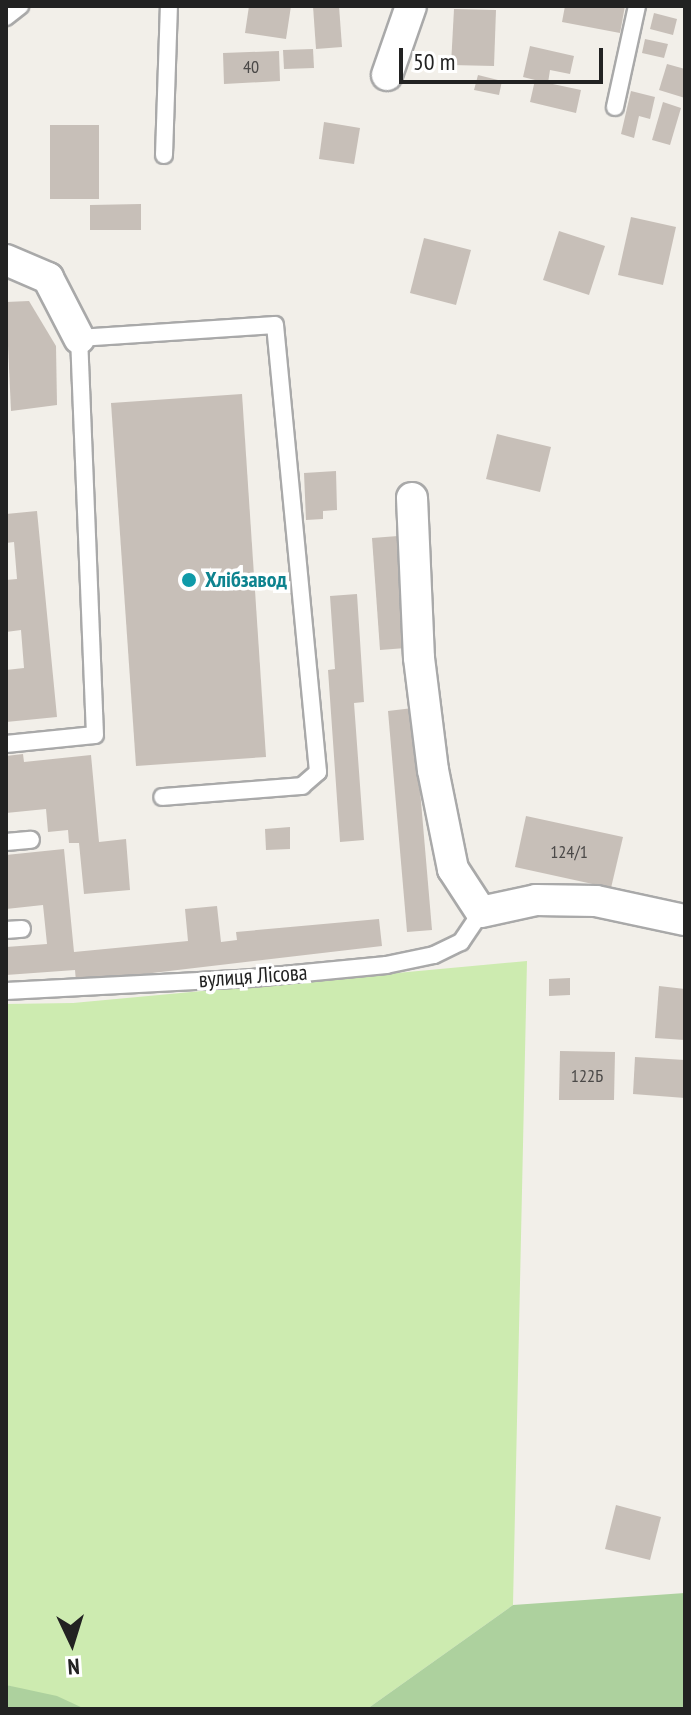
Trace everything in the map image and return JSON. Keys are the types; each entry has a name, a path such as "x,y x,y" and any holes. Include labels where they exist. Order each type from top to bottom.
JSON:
{"street":[{"path":"387,75 411,6"},
{"path":"6,260 48,278 79,338"},
{"path":"412,498 419,658 433,770 453,869 481,912 536,900 596,901 685,920"}],"lane":[{"path":"6,17 20,6"},
{"path":"164,155 169,6"},
{"path":"615,107 637,6"},
{"path":"6,744 95,735 79,338 275,325 318,772 302,786 162,797"},
{"path":"6,842 31,840"},
{"name":"вулиця Лісова","path":"6,991 252,978 386,965 434,955 461,942 481,912"}],"green space":[{"path":"527,961 513,1605 367,1709 85,1709 6,1685 6,1004 73,1003"},
{"path":"685,1593 685,1709 367,1709 513,1605"},
{"path":"6,1685 57,1696 85,1709 6,1709"}],"building":[{"path":"249,6 291,6 286,39 245,33"},
{"path":"313,6 339,6 342,47 316,49"},
{"path":"565,6 625,6 620,33 562,22"},
{"path":"454,9 496,10 494,66 451,65"},
{"path":"654,13 677,19 673,35 650,29"},
{"path":"645,39 668,44 664,58 642,53"},
{"path":"530,46 574,56 570,74 550,70 548,83 581,90 576,113 530,102 535,80 523,77"},
{"path":"313,49 314,68 284,69 283,50"},
{"path":"279,51 280,81 224,84 223,53"},
{"path":"667,64 685,69 685,98 659,90"},
{"path":"478,75 502,81 499,95 474,90"},
{"path":"631,91 655,97 650,119 639,116 634,138 621,134"},
{"path":"663,102 681,108 670,145 652,140"},
{"path":"324,122 360,128 354,164 319,159"},
{"path":"50,125 99,125 99,199 50,199"},
{"path":"141,204 141,230 90,230 90,205"},
{"path":"631,217 676,227 663,285 618,275"},
{"path":"559,231 605,246 589,295 543,280"},
{"path":"424,238 471,250 456,305 410,293"},
{"path":"29,301 56,346 57,405 11,411 6,302"},
{"name":"Хлібзавод","path":"242,394 266,757 136,766 111,403"},
{"path":"497,434 551,447 540,492 486,479"},
{"path":"336,471 337,510 323,511 323,519 306,520 304,473"},
{"path":"37,511 57,717 6,722 6,670 24,668 21,630 6,632 6,580 17,579 14,542 6,543 6,514"},
{"path":"398,536 406,648 380,650 372,538"},
{"path":"357,594 364,702 354,703 364,840 340,842 328,670 335,669 330,596"},
{"path":"413,708 432,930 407,932 388,711"},
{"path":"23,754 24,762 91,755 99,842 126,839 130,890 84,894 79,843 69,843 68,830 48,832 46,809 6,813 6,756"},
{"path":"526,816 623,837 611,888 515,867"},
{"path":"290,827 290,849 266,850 265,829"},
{"path":"64,849 74,952 188,941 185,909 217,906 221,942 237,940 236,932 379,919 382,946 76,982 75,970 6,975 6,947 47,944 43,905 6,909 6,855"},
{"path":"570,978 570,995 549,996 549,979"},
{"path":"659,986 685,989 685,1040 655,1038"},
{"path":"560,1051 615,1052 614,1100 559,1100"},
{"path":"635,1057 685,1060 685,1098 633,1094"},
{"path":"616,1505 661,1517 650,1560 605,1549"}],"place":[{"name":"Хлібзавод","path":"189,580"}]}
